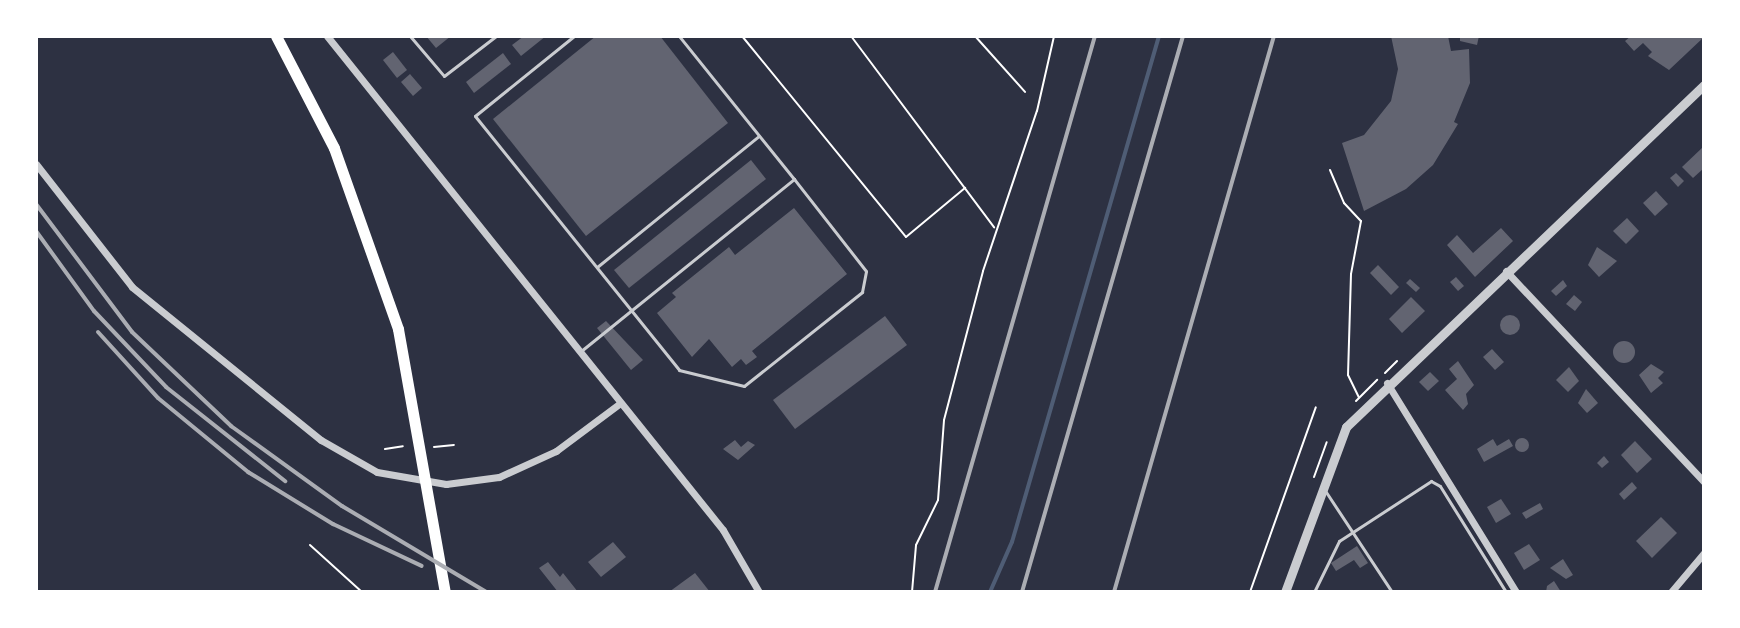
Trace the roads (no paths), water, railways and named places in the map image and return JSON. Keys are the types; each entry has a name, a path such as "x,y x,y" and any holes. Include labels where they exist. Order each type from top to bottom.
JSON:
{"main road":[{"path":"276,36 318,112 370,241 398,329 422,443 445,592"}],"street":[{"path":"327,36 578,353 723,530 759,592"},
{"path":"1285,592 1339,438 1363,406 1704,85"},
{"path":"36,164 132,287 321,440 377,472 446,484 499,477 556,451 619,404"},
{"path":"1506,271 1704,482"},
{"path":"1387,383 1516,592"},
{"path":"1671,592 1704,553"}],"lane":[{"path":"410,36 444,76 496,36"},
{"path":"574,36 475,116 679,370 744,386 862,292 866,271 679,36"},
{"path":"597,267 760,136"},
{"path":"578,353 794,179"},
{"path":"1314,592 1339,541 1431,481 1440,486 1506,592"},
{"path":"1319,490 1333,497 1392,592"}],"waterway":[{"path":"990,592 1012,542 1159,36"}],"railway":[{"path":"935,592 1095,36"},
{"path":"1022,592 1183,36"},
{"path":"1114,592 1274,36"},
{"path":"36,204 132,332 231,426 342,506 486,592"},
{"path":"36,231 94,311 166,387 285,481"},
{"path":"98,332 158,398 248,472 333,524 422,566"}]}
